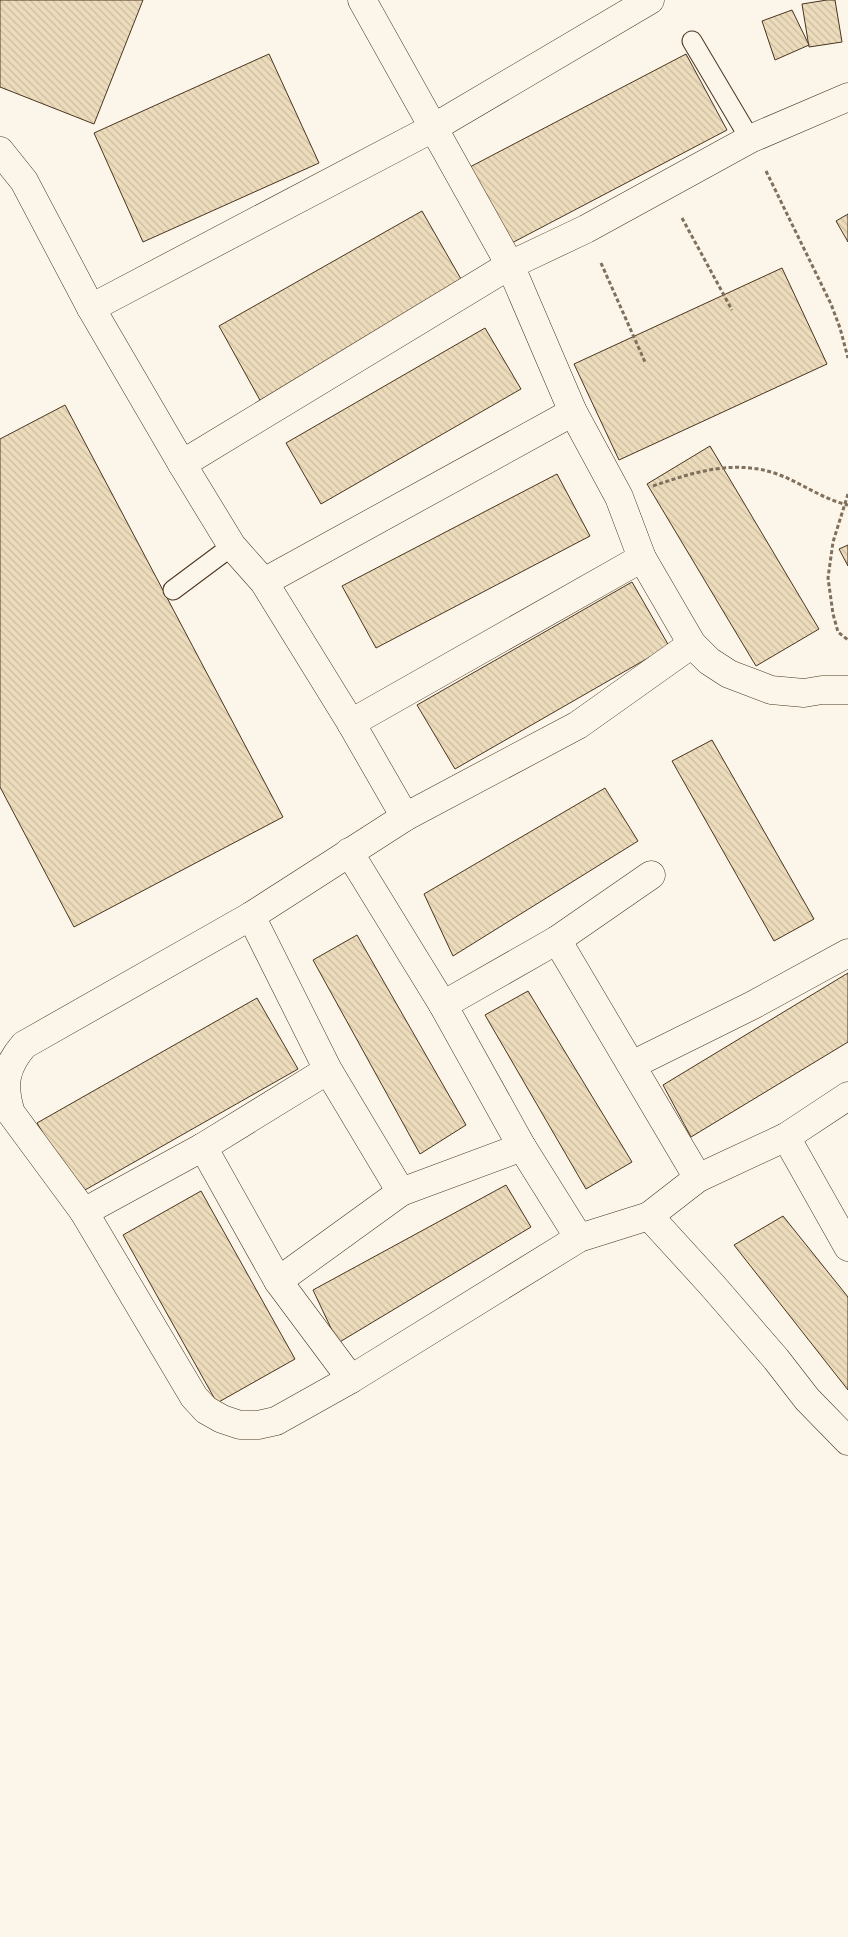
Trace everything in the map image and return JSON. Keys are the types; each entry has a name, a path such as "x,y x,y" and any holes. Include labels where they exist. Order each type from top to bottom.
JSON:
{"street":[{"path":"362,0 510,265 573,412 619,497 642,558 692,644 709,661 729,674 771,690 804,693 822,690 848,690"},
{"path":"91,308 434,128 650,0"},
{"path":"182,464 510,265 586,229 750,139 848,97"},
{"path":"0,151 24,181 91,308 182,464 232,546 264,582 351,722 405,817"},
{"path":"264,582 573,412"},
{"path":"351,722 642,558"},
{"path":"692,644 578,725 405,817 251,916 24,1044 10,1065 6,1076 6,1089 11,1113 84,1212 194,1397 206,1410 222,1419 240,1425 258,1426 276,1421 350,1379 579,1238 649,1216 698,1178 786,1137 848,1096"},
{"path":"349,852 443,1005 522,1147 579,1238"},
{"path":"443,1005 557,940 651,875"},
{"path":"251,916 328,1070 401,1192"},
{"path":"557,940 698,1178"},
{"path":"632,1065 754,1005 848,953"},
{"path":"84,1212 203,1147 328,1070"},
{"path":"786,1137 848,1248"},
{"path":"203,1147 278,1281 350,1379"},
{"path":"278,1281 401,1192 522,1147"},
{"path":"649,1216 776,1359 807,1399 848,1441"}],"lane":[{"path":"692,41 750,139"},
{"path":"173,590 232,546"}],"path":[{"path":"750,139 831,304 848,358"},
{"path":"664,185 732,310"},
{"path":"586,229 645,362"},
{"path":"619,497 692,472 734,467 756,469 776,474 828,499 847,505"},
{"path":"848,494 847,505 833,542 828,578 833,614 838,632 848,640"}],"building":[{"path":"0,0 143,0 94,124 0,87"},
{"path":"835,0 842,42 809,47 802,4"},
{"path":"792,10 809,45 775,60 762,21"},
{"path":"269,54 319,163 143,242 94,133"},
{"path":"686,54 727,130 508,245 468,168"},
{"path":"422,211 465,286 261,402 219,326"},
{"path":"848,214 848,242 836,221"},
{"path":"782,268 827,364 619,460 574,364"},
{"path":"485,328 521,389 321,504 286,443"},
{"path":"65,405 283,817 74,927 0,787 0,439"},
{"path":"710,446 819,629 756,666 647,484"},
{"path":"557,474 590,536 376,648 342,586"},
{"path":"848,545 848,566 839,549"},
{"path":"632,582 669,646 455,769 417,705"},
{"path":"712,740 814,919 774,941 672,761"},
{"path":"605,788 638,841 453,956 424,894"},
{"path":"357,935 466,1125 420,1154 313,960"},
{"path":"848,973 848,1042 691,1137 663,1085"},
{"path":"528,991 632,1162 586,1189 485,1015"},
{"path":"257,998 298,1069 78,1194 37,1123"},
{"path":"506,1185 531,1227 338,1343 313,1290"},
{"path":"201,1191 295,1359 217,1403 123,1235"},
{"path":"783,1216 848,1297 848,1390 734,1245"}]}
